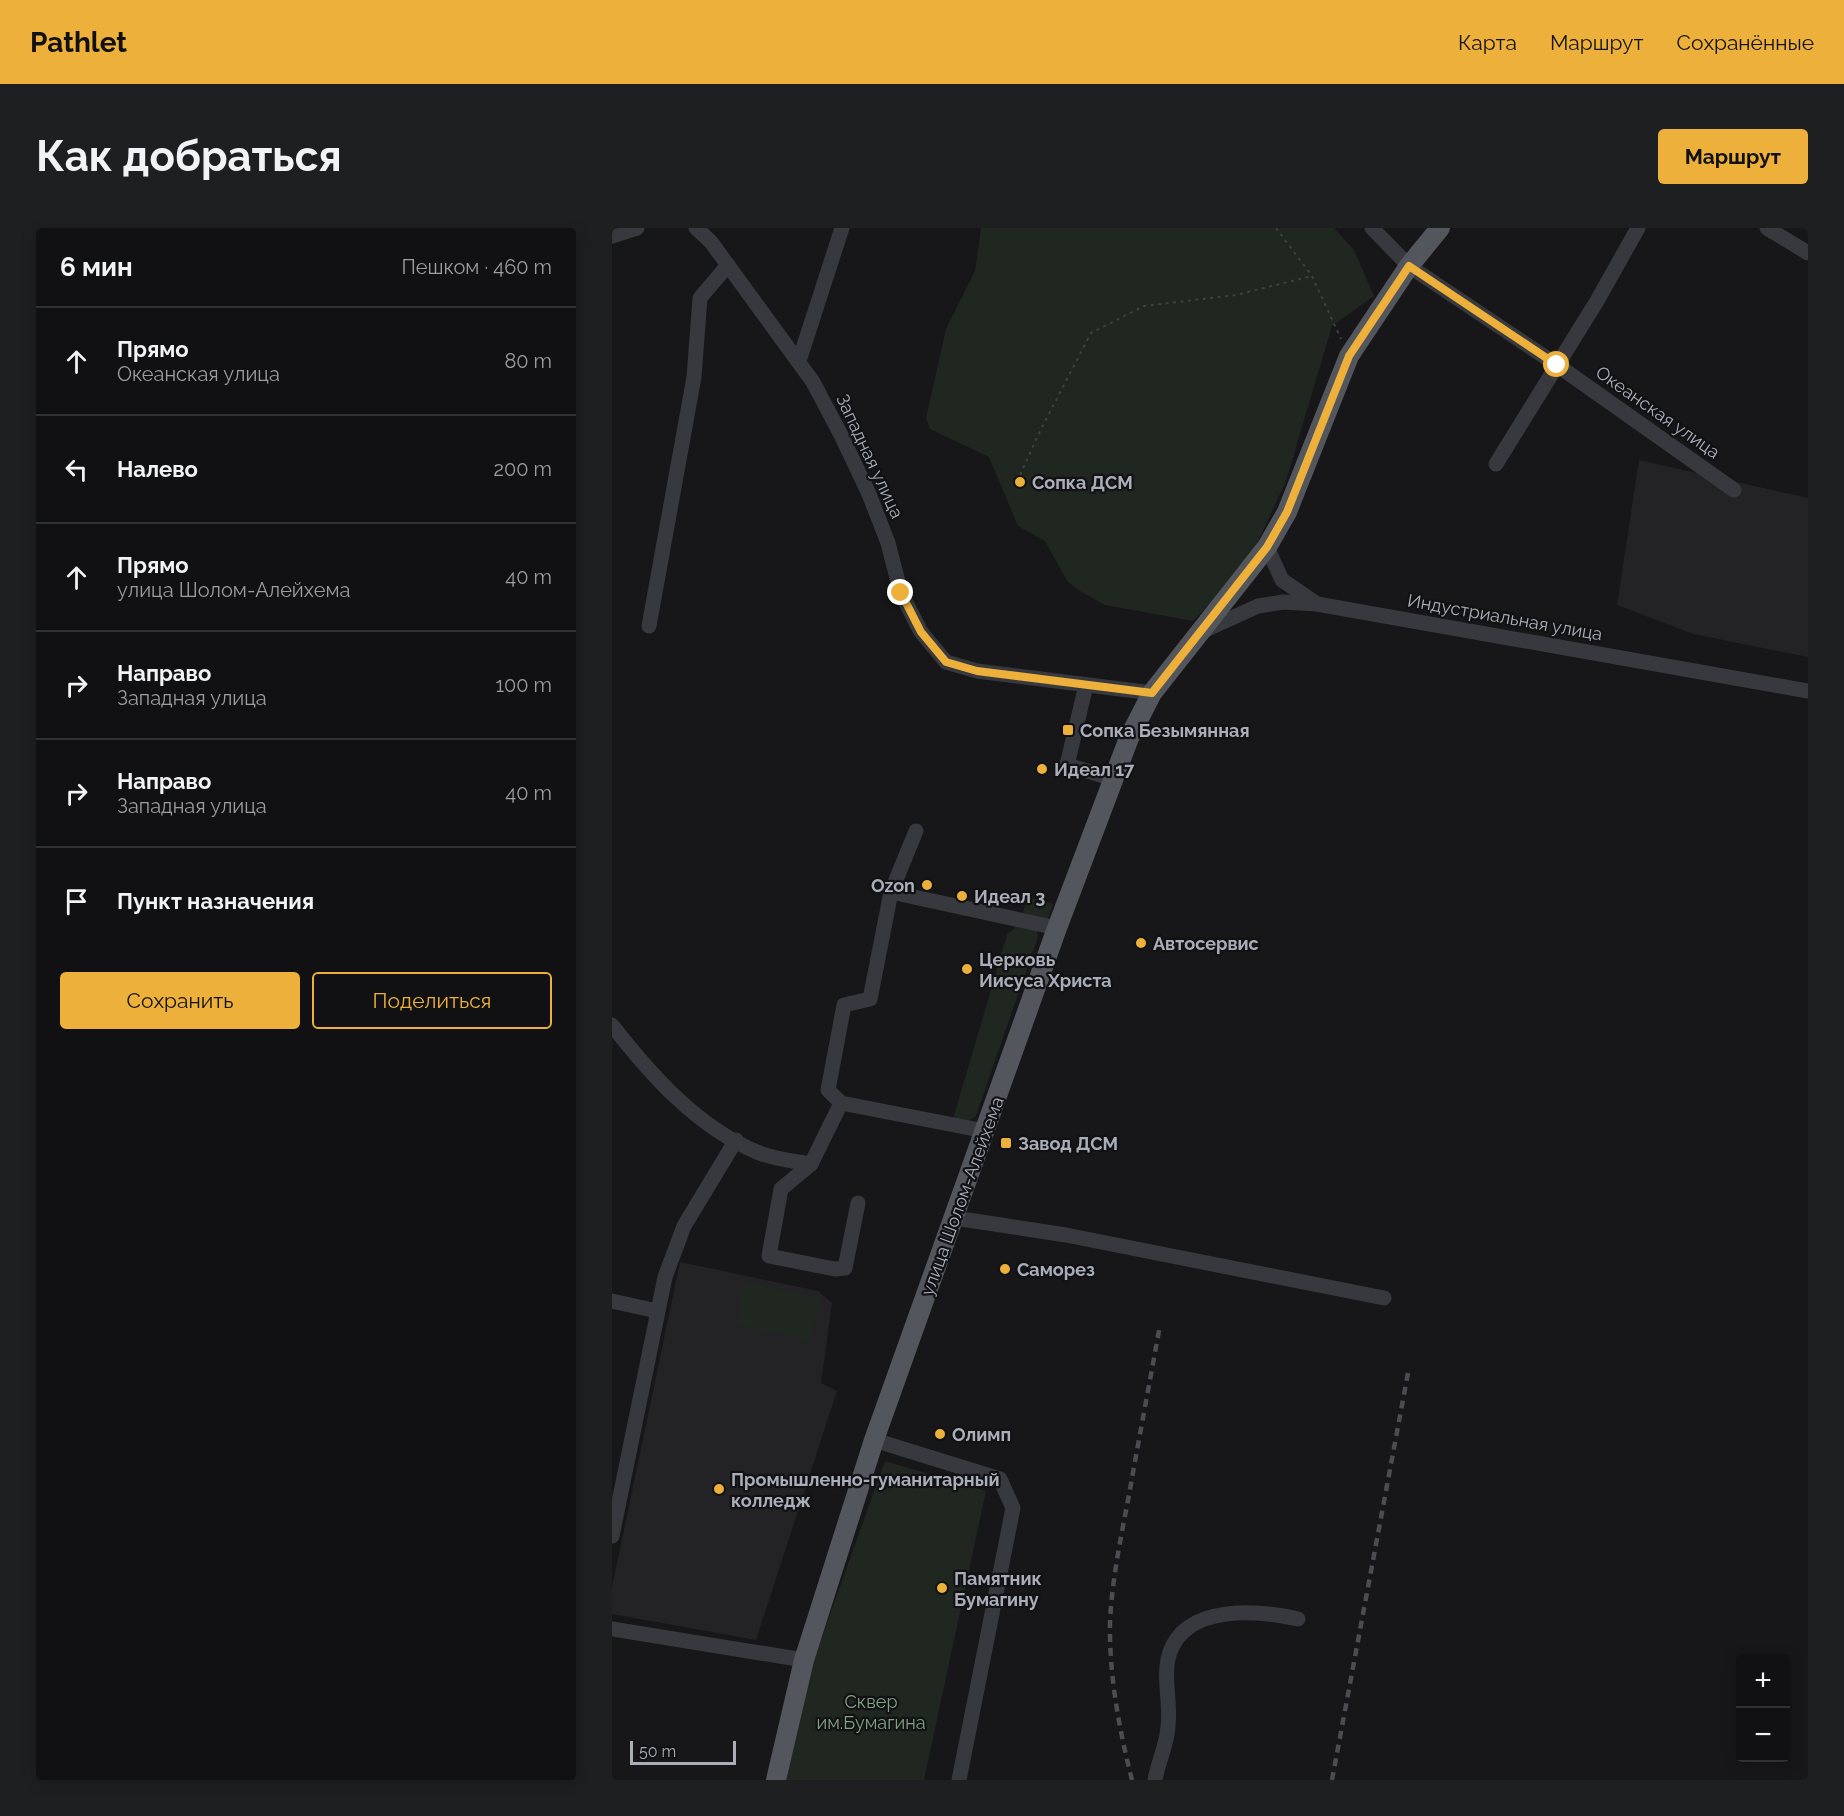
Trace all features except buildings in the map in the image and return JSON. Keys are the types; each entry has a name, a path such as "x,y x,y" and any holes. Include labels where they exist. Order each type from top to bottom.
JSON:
{"main road":[{"name":"улица Шолом-Алейхема","path":"776,1780 804,1660 874,1440 1058,928 1130,738 1152,693 1267,547 1287,512 1349,356 1409,266 1440,228"}],"street":[{"path":"612,236 637,228"},
{"name":"Западная улица","path":"696,228 711,242 813,382 869,494 888,543 901,593 921,632 946,662 977,671 1152,693"},
{"path":"799,361 842,228"},
{"name":"Океанская улица","path":"1372,228 1409,266 1557,365 1734,490"},
{"path":"1496,464 1638,228"},
{"path":"1767,228 1808,253"},
{"path":"649,626 694,377 700,298 728,265"},
{"path":"1267,547 1282,580 1317,604"},
{"name":"Индустриальная улица","path":"1199,633 1258,606 1284,602 1317,604 1808,692"},
{"path":"1086,685 1067,765 1114,779"},
{"path":"916,831 891,892 870,999 844,1005 828,1090 841,1103 986,1131"},
{"path":"891,892 1058,928"},
{"path":"612,1025 640,1062 697,1116 758,1152 811,1164"},
{"path":"841,1103 811,1164 781,1188 769,1256 835,1269 845,1268 858,1203"},
{"path":"612,1536 665,1277 684,1226 736,1140"},
{"path":"955,1218 1065,1234 1384,1299"},
{"path":"612,1301 657,1311"},
{"path":"874,1440 1000,1479 1013,1508 959,1780"},
{"path":"1155,1780 1168,1729 1168,1662 1170,1652 1182,1634 1201,1621 1223,1614 1251,1612 1279,1614 1298,1619"},
{"path":"612,1629 804,1660"}],"path":[{"path":"1276,228 1312,276 1349,356"},
{"path":"1020,475 1091,333 1144,306 1236,295 1312,276"}],"shaded area":[{"path":"1639,460 1808,498 1808,657 1693,634 1617,605"},
{"name":"Промышленно-гуманитарный колледж","path":"680,1262 818,1291 832,1303 821,1383 837,1391 756,1640 612,1614 612,1587"}],"green space":[{"path":"981,228 1334,228 1354,250 1374,296 1332,326 1286,481 1246,568 1193,621 1105,605 1078,590 1067,581 1045,541 1018,526 989,457 930,429 926,418 946,329 975,271"},
{"path":"1027,897 1053,904 1048,918 1040,920 1023,913"},
{"path":"1019,924 1037,931 1038,937 976,1116 968,1121 953,1119 1007,935"},
{"path":"745,1282 820,1297 811,1340 736,1325"},
{"name":"Сквер им.Бумагина","path":"885,1461 986,1491 924,1780 786,1780 813,1662"}],"railway":[{"path":"1132,1780 1116,1702 1111,1662 1110,1622 1117,1558 1160,1325"},
{"path":"1332,1780 1408,1373"}],"place":[{"name":"Сопка ДСМ","path":"1020,482"},
{"name":"Сопка Безымянная","path":"1068,730"},
{"name":"Идеал 17","path":"1042,769"},
{"name":"Ozon","path":"927,885"},
{"name":"Идеал 3","path":"962,896"},
{"name":"Автосервис","path":"1141,943"},
{"name":"Церковь Иисуса Христа","path":"967,969"},
{"name":"Завод ДСМ","path":"1006,1143"},
{"name":"Саморез","path":"1005,1269"},
{"name":"Олимп","path":"940,1434"},
{"name":"Промышленно-гуманитарный колледж","path":"719,1489"},
{"name":"Памятник Бумагину","path":"942,1588"}],"route":[{"path":"901,593 921,632 946,662 977,671 1152,693 1267,547 1287,512 1349,356 1409,266 1557,365"}]}
